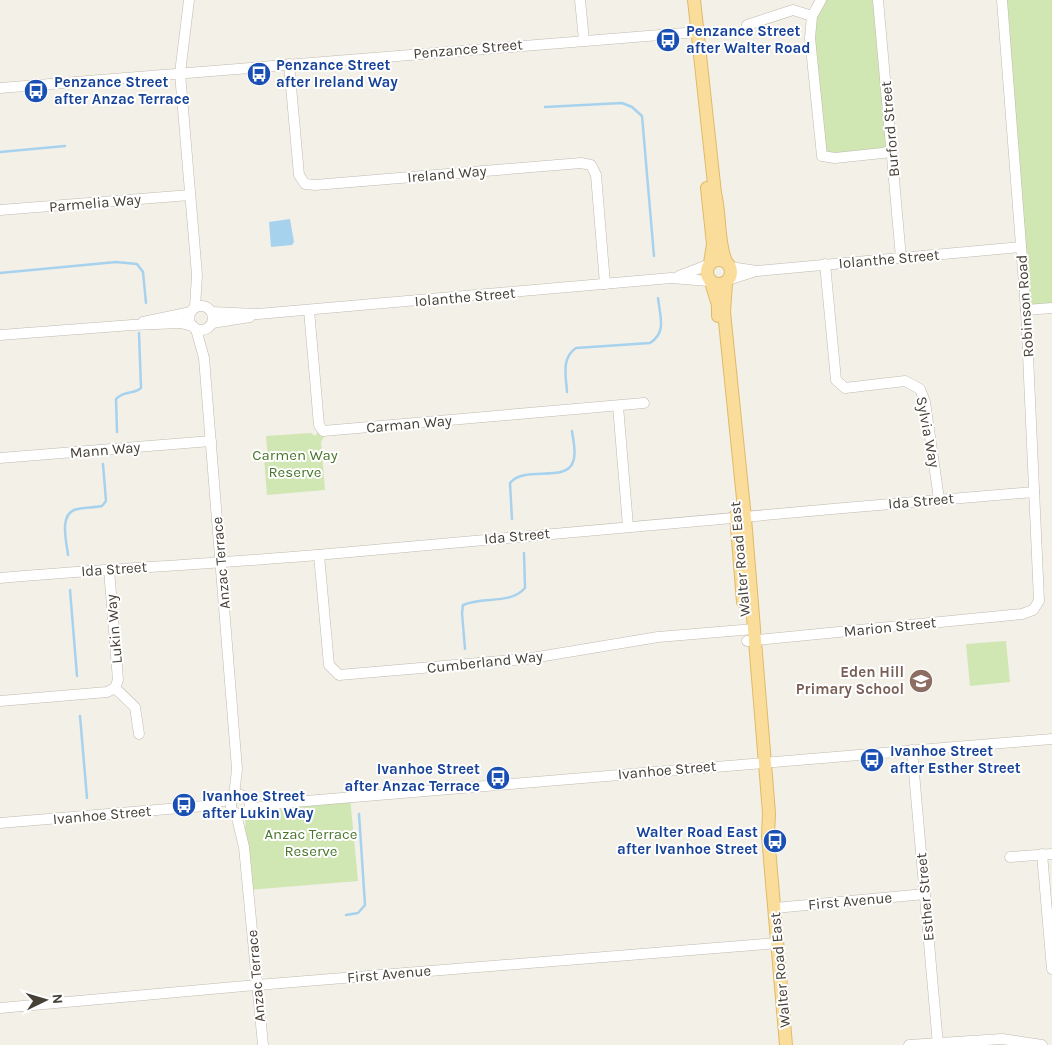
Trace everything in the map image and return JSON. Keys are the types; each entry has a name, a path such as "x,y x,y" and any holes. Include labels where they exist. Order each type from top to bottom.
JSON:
{"main road":[{"path":"694,0 719,212 719,239 731,273 727,282 717,284 710,282 706,273 713,244 700,109 703,88"},
{"path":"709,264 718,259 728,265"},
{"name":"Walter Road East","path":"710,282 718,304 740,519 761,762 769,813 768,836 786,1045"},
{"name":"Walter Road East","path":"727,282 724,312 740,519"}],"street":[{"path":"189,0 180,73 201,309"},
{"path":"580,0 584,40"},
{"path":"821,0 812,16 810,38 822,156 835,158 892,152"},
{"name":"Burford Street","path":"878,0 901,258"},
{"name":"Robinson Road","path":"1002,0 1026,310 1039,601 1032,610"},
{"path":"747,26 793,10 812,16"},
{"name":"Penzance Street","path":"0,88 697,32"},
{"name":"Ireland Way","path":"289,64 299,175 305,184 316,185 581,163 591,165 596,175 605,284"},
{"name":"Parmelia Way","path":"0,210 190,195"},
{"name":"Iolanthe Street","path":"727,282 756,271 1022,247"},
{"name":"Iolanthe Street","path":"132,325 201,309 258,314 671,278 695,272 709,264"},
{"name":"Sylvia Way","path":"825,264 836,380 845,388 905,381 920,389 925,402 939,499"},
{"name":"Iolanthe Street","path":"728,265 756,271"},
{"name":"Iolanthe Street","path":"671,278 710,282"},
{"path":"1026,310 1052,308"},
{"name":"Anzac Terrace","path":"204,358 210,325 201,309 189,321 194,328 204,358 237,769 230,804 241,812"},
{"name":"Carman Way","path":"309,310 319,424 323,431 644,404"},
{"name":"Iolanthe Street","path":"0,335 180,323 194,328 258,314"},
{"path":"618,406 628,526"},
{"name":"Mann Way","path":"0,458 211,441"},
{"name":"Ida Street","path":"0,578 319,555 628,526 740,519 939,499 1034,492"},
{"name":"Cumberland Way","path":"319,555 329,665 339,675 526,659 658,637 751,635"},
{"name":"Lukin Way","path":"109,569 118,680 115,688"},
{"name":"Marion Street","path":"751,635 1022,614 1032,610"},
{"path":"0,701 107,692 115,688 135,707 139,734"},
{"name":"Ivanhoe Street","path":"204,806 241,812 282,803 1052,739"},
{"name":"Esther Street","path":"912,750 938,1044"},
{"name":"Anzac Terrace","path":"237,769 247,797 241,812 262,1045"},
{"name":"Ivanhoe Street","path":"0,823 204,806 232,798 238,794 282,803"},
{"path":"1010,857 1047,854 1052,969"},
{"name":"First Avenue","path":"775,908 925,894"},
{"name":"First Avenue","path":"0,1008 257,984 778,943"},
{"path":"909,1045 1002,1039 1042,1045"}],"green space":[{"path":"821,0 878,0 892,152 822,156 810,38"},
{"path":"1002,0 1052,0 1052,308 1026,310"},
{"name":"Carmen Way Reserve","path":"321,428 327,431 321,442 325,490 267,495 264,458 268,458 266,436 311,433 315,436"},
{"path":"1006,641 1010,682 970,686 966,644"},
{"name":"Anzac Terrace Reserve","path":"350,797 358,881 248,890 244,847 246,813"}],"water":[{"path":"290,219 294,242 292,245 271,247 269,222"}],"waterway":[{"path":"545,107 622,103 632,107 642,116 654,256"},
{"path":"0,152 65,146"},
{"path":"0,273 116,262 137,264 143,272 146,303"},
{"path":"567,392 566,362 571,352 576,348 650,343 655,339 661,329 658,298"},
{"path":"117,432 116,399 123,394 141,388 139,333"},
{"path":"512,519 510,483 516,478 525,475 562,472 569,468 575,455 572,431"},
{"path":"68,555 65,524 69,513 77,509 102,506 106,501 103,464"},
{"path":"465,649 463,605 471,602 512,597 525,588 524,553"},
{"path":"70,590 77,676"},
{"path":"80,716 87,798"},
{"path":"346,915 358,913 365,905 359,814"}],"place":[{"name":"Penzance Street after Walter Road","path":"668,40"},
{"name":"Penzance Street after Ireland Way","path":"259,74"},
{"name":"Penzance Street after Anzac Terrace","path":"36,91"},
{"name":"Eden Hill Primary School","path":"921,681"},
{"name":"Ivanhoe Street after Esther Street","path":"872,760"},
{"name":"Ivanhoe Street after Anzac Terrace","path":"498,778"},
{"name":"Ivanhoe Street after Lukin Way","path":"184,805"},
{"name":"Walter Road East after Ivanhoe Street","path":"775,841"}]}
